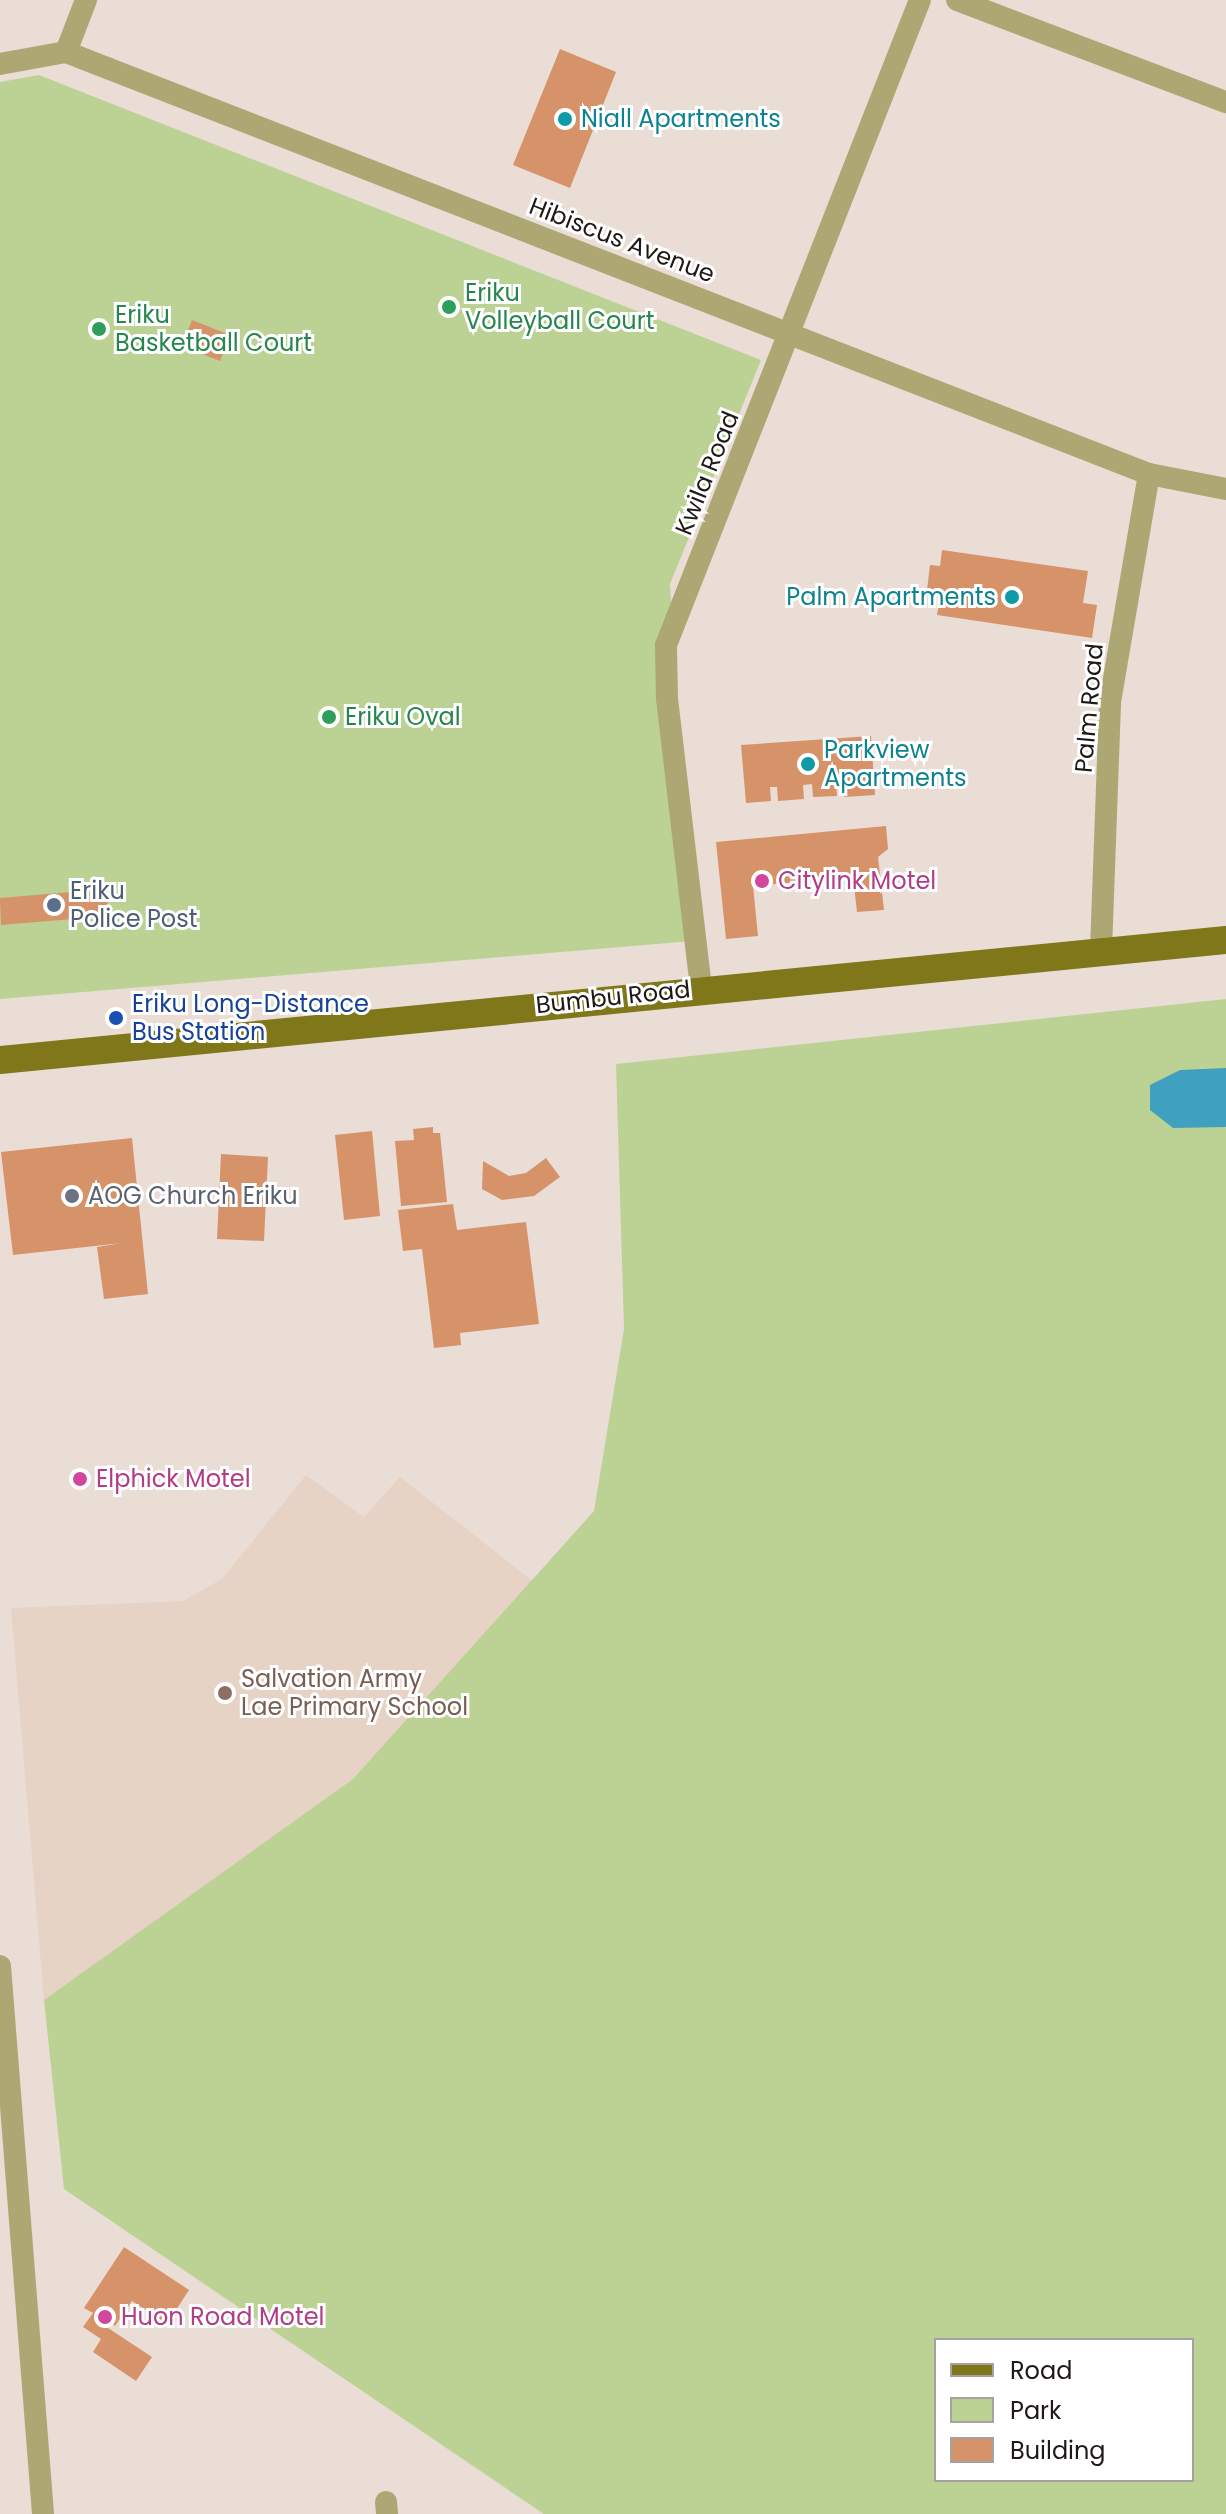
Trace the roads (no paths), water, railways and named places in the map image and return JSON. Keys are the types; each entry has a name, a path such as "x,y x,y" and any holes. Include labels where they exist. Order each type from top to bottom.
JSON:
{"main road":[{"name":"Bumbu Road","path":"0,1060 701,988 1226,940"}],"street":[{"path":"0,64 66,52 86,0"},
{"name":"Kwila Road","path":"701,988 667,699 666,645 792,334 920,0"},
{"path":"957,0 1226,102"},
{"name":"Hibiscus Avenue","path":"66,52 1149,474 1226,489"},
{"name":"Palm Road","path":"1101,950 1110,702 1149,474"},
{"path":"0,1966 9,2200 43,2514"}],"water":[{"path":"1226,1068 1226,1127 1173,1128 1150,1110 1150,1085 1180,1070"}],"place":[{"name":"Niall Apartments","path":"565,119"},
{"name":"Eriku Volleyball Court","path":"449,307"},
{"name":"Eriku Basketball Court","path":"99,329"},
{"name":"Palm Apartments","path":"1012,597"},
{"name":"Eriku Oval","path":"329,717"},
{"name":"Parkview Apartments","path":"808,764"},
{"name":"Citylink Motel","path":"762,881"},
{"name":"Eriku Police Post","path":"54,905"},
{"name":"Eriku Long-Distance Bus Station","path":"116,1018"},
{"name":"AOG Church Eriku","path":"72,1196"},
{"name":"Elphick Motel","path":"80,1479"},
{"name":"Salvation Army Lae Primary School","path":"225,1693"},
{"name":"Huon Road Motel","path":"105,2317"}]}
